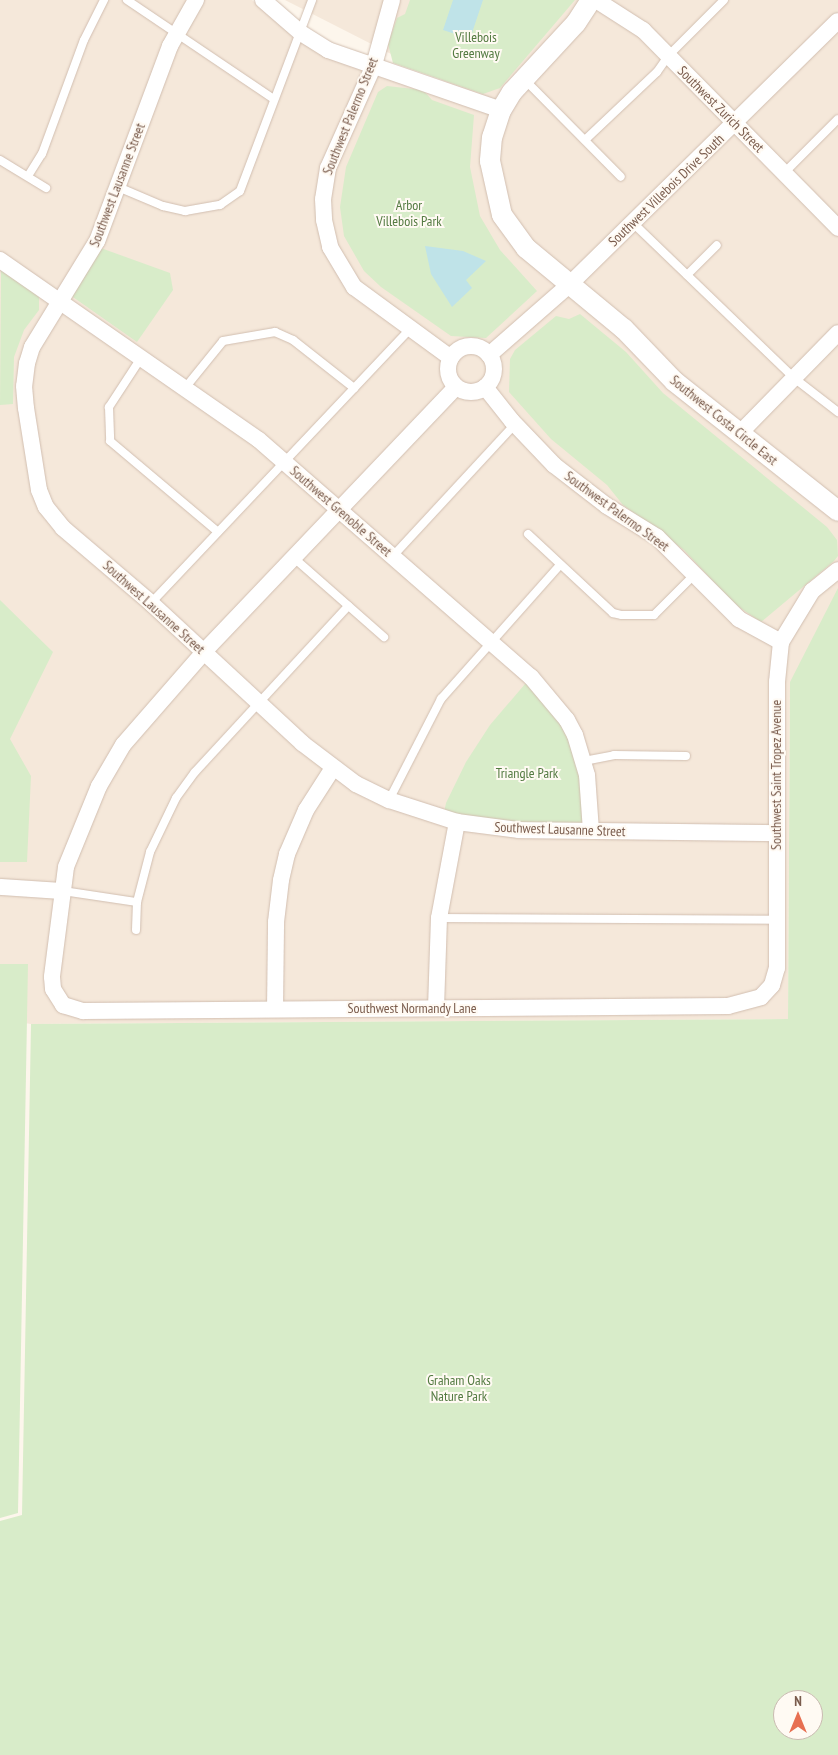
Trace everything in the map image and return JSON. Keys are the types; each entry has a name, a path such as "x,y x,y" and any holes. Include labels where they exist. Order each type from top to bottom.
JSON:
{"street":[{"name":"Southwest Lausanne Street","path":"196,0 177,32 97,242 32,347 24,386 39,490 46,507 63,528 151,603 333,768 389,800 457,822 519,830 776,832"},
{"path":"263,0 301,34 328,50 501,110"},
{"name":"Southwest Palermo Street","path":"392,0 374,65 328,168 323,199 324,220 330,247 354,287 451,358"},
{"name":"Southwest Costa Circle East","path":"591,0 576,23 524,78 501,110 492,137 490,162 502,215 526,248 624,329 674,381 838,511"},
{"name":"Southwest Zurich Street","path":"596,0 643,30 838,228"},
{"name":"Southwest Villebois Drive South","path":"489,355 570,284 838,21"},
{"name":"Southwest Grenoble Street","path":"0,260 185,388 285,462 536,682 567,720 584,761 590,798 590,831"},
{"path":"739,434 838,333"},
{"path":"472,347 489,355 493,375 485,387 469,392 456,386 449,375 451,358 458,351 472,347"},
{"path":"0,887 61,891 80,828 123,745 204,652 456,386"},
{"name":"Southwest Palermo Street","path":"485,387 515,424 561,471 657,537 696,574 739,620 781,642"},
{"name":"Southwest Saint Tropez Avenue","path":"761,996 776,977 777,682 781,642 812,591 838,570"},
{"path":"275,1009 276,922 280,880 302,819 333,768"},
{"path":"436,1008 439,918 457,822"},
{"name":"Southwest Normandy Lane","path":"61,891 52,977 53,989 63,1005 83,1011 728,1006 761,996"}],"lane":[{"path":"28,176 42,154 84,40 104,0"},
{"path":"127,0 274,99"},
{"path":"118,187 163,206 185,211 208,208 229,200 240,191 274,99 301,34 312,0"},
{"path":"585,140 657,72 668,56 724,0"},
{"path":"524,78 620,177"},
{"path":"784,173 838,119"},
{"path":"0,160 46,188"},
{"path":"633,223 794,378 838,412"},
{"path":"687,275 717,245"},
{"path":"151,603 410,328"},
{"path":"185,388 223,341 275,332 293,340 354,388"},
{"path":"141,358 109,407 110,441 218,532"},
{"path":"392,556 515,424"},
{"path":"528,534 613,612 622,615 654,615 662,611 696,574"},
{"path":"294,558 384,637"},
{"path":"389,800 440,699 489,641 560,565"},
{"path":"136,930 137,902 150,852 176,798 259,702 348,606"},
{"path":"584,761 614,755 686,756"},
{"path":"61,891 137,902"},
{"path":"439,918 776,920"}],"shaded area":[{"path":"0,0 252,0 284,27 501,110 285,0 838,0 838,682 790,683 788,1019 31,1024 18,1022 0,1508"}],"green space":[{"name":"Villebois Greenway","path":"410,0 575,0 500,88 483,94 393,63 388,44 397,18 405,14"},
{"name":"Arbor Villebois Park","path":"387,86 423,90 432,100 474,115 470,167 480,216 500,250 537,291 486,338 451,336 381,287 364,271 344,236 340,207 346,167 378,92"},
{"path":"98,247 170,273 173,290 137,342 70,295"},
{"path":"1,270 39,296 39,310 24,330 14,357 13,404 0,405"},
{"path":"580,314 626,352 663,393 827,527 837,540 838,556 834,561 761,622 733,603 684,550 623,505 607,485 551,439 509,392 510,359 515,350 556,316 569,319"},
{"name":"Graham Oaks Nature Park","path":"838,588 838,1755 0,1755 0,1521 22,1515 31,1024 788,1019 790,682"},
{"path":"0,600 53,652 10,739 31,776 27,862 0,862"},
{"name":"Triangle Park","path":"531,677 567,720 591,831 443,818 446,803 466,762 490,725"},
{"path":"0,964 28,964 18,1513 0,1518"}],"water":[{"path":"453,0 483,0 470,39 443,30"},
{"path":"425,246 463,251 486,261 466,280 472,288 452,307 431,274"}]}
